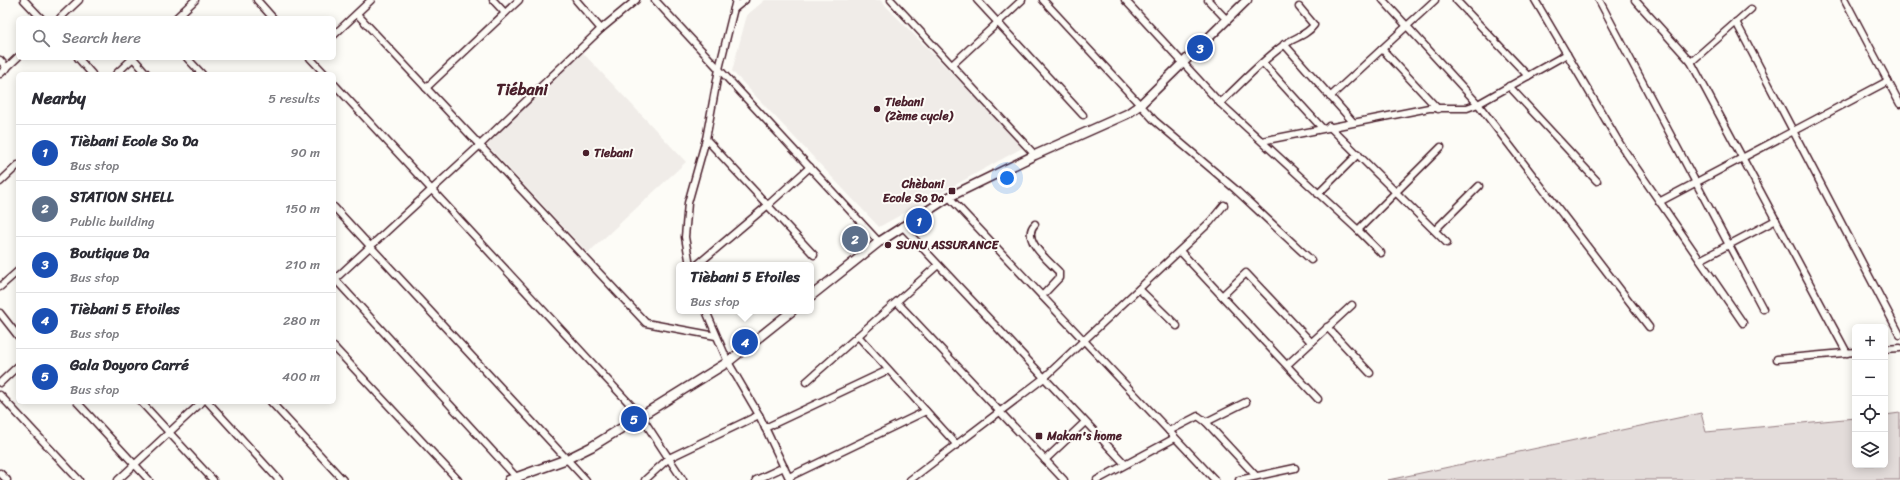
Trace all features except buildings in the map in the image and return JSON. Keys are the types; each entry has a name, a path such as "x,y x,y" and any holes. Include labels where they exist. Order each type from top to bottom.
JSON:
{"main road":[{"path":"814,294 879,242 949,197 1035,155 1113,121 1140,105 1182,62 1247,0"},
{"path":"515,479 567,459 641,416 728,362 788,314"}],"street":[{"path":"24,0 39,16"},
{"path":"62,16 79,0"},
{"path":"178,16 195,0"},
{"path":"257,0 271,16"},
{"path":"336,33 371,0"},
{"path":"493,0 505,13"},
{"path":"426,88 519,0"},
{"path":"576,0 601,29"},
{"path":"336,277 432,190 601,29 636,0"},
{"path":"655,0 879,242"},
{"path":"689,262 685,237 688,203 706,139 719,69 736,0"},
{"path":"734,9 745,0"},
{"path":"891,0 1035,155"},
{"path":"977,0 1084,115"},
{"path":"952,66 1022,0"},
{"path":"1043,0 1140,105 1186,149 1235,189 1310,260"},
{"path":"1125,0 1220,103 1381,253"},
{"path":"1208,0 1226,19"},
{"path":"1383,0 1478,104 1649,327"},
{"path":"1330,97 1435,0"},
{"path":"1456,0 1528,76"},
{"path":"1535,0 1620,144 1743,323"},
{"path":"1598,0 1763,309"},
{"path":"1635,0 1691,62 1847,353"},
{"path":"1845,0 1900,104"},
{"path":"1220,103 1284,44 1306,34 1314,24 1299,7"},
{"path":"1691,62 1751,9"},
{"path":"357,14 646,323 716,336"},
{"path":"1736,22 1900,335"},
{"path":"1284,44 1353,122"},
{"path":"1382,49 1438,109"},
{"path":"1262,141 1329,126 1428,108 1467,108 1478,104 1566,54"},
{"path":"0,74 16,59"},
{"path":"0,60 7,68"},
{"path":"80,60 90,72"},
{"path":"118,72 131,60"},
{"path":"135,60 146,72"},
{"path":"189,60 200,72"},
{"path":"312,60 323,72"},
{"path":"1263,63 1322,128"},
{"path":"1660,202 1888,81"},
{"path":"336,86 641,416 682,480"},
{"path":"1509,86 1597,181"},
{"path":"1329,126 1447,243"},
{"path":"706,139 814,255"},
{"path":"1358,230 1441,148"},
{"path":"1318,194 1358,154"},
{"path":"0,182 16,167"},
{"path":"700,262 768,206 810,167"},
{"path":"1435,230 1479,186"},
{"path":"949,197 1215,480"},
{"path":"910,480 1044,378 1180,251 1210,222 1224,205"},
{"path":"336,209 586,480"},
{"path":"1700,260 1776,220"},
{"path":"1035,224 1031,230 1032,242 1059,272 1059,278 1042,296"},
{"path":"902,226 1125,464"},
{"path":"1180,251 1318,399"},
{"path":"806,382 938,265"},
{"path":"0,287 16,273"},
{"path":"1222,296 1246,273 1311,342"},
{"path":"336,281 515,479"},
{"path":"1140,288 1177,326"},
{"path":"897,302 1064,480"},
{"path":"1287,365 1352,304"},
{"path":"0,313 16,333"},
{"path":"707,314 728,362 759,415 789,478 926,411"},
{"path":"1327,327 1370,373"},
{"path":"858,336 957,445"},
{"path":"336,348 458,480"},
{"path":"1888,349 1900,348"},
{"path":"1777,359 1852,352"},
{"path":"0,383 16,368"},
{"path":"765,428 888,370"},
{"path":"0,395 79,480"},
{"path":"1206,422 1246,402"},
{"path":"78,404 149,480"},
{"path":"143,404 213,480"},
{"path":"118,480 200,404"},
{"path":"210,404 279,480"},
{"path":"274,404 343,480"},
{"path":"645,480 669,458 759,415"},
{"path":"1169,431 1198,416 1206,422 1256,476"},
{"path":"1045,460 1085,422"},
{"path":"1097,480 1175,438"},
{"path":"756,480 784,467"},
{"path":"1239,480 1295,468"},
{"path":"0,473 7,480"},
{"path":"918,474 923,480"}],"shaded area":[{"name":"Tiebani (2ème cycle)","path":"765,0 880,0 1024,147 879,227 732,71 747,15"},
{"name":"Tiebani","path":"583,53 686,162 588,253 486,144"},
{"path":"1701,413 1706,432 1852,418 1852,468 1888,468 1888,415 1900,413 1900,480 1388,480"}],"place":[{"name":"Boutique Da","path":"1200,48"},
{"name":"Tiebani (2ème cycle)","path":"877,109"},
{"name":"Tiebani","path":"586,153"},
{"name":"Chèbani Ecole So Da","path":"952,191"},
{"name":"Tièbani Ecole So Da","path":"919,221"},
{"name":"STATION SHELL","path":"855,239"},
{"name":"SUNU ASSURANCE","path":"888,245"},
{"name":"Tièbani 5 Etoiles","path":"745,342"},
{"name":"Gala Doyoro Carré","path":"634,419"},
{"name":"Makan's home","path":"1039,436"}],"district":[{"name":"Tiébani","path":"522,89"}]}
